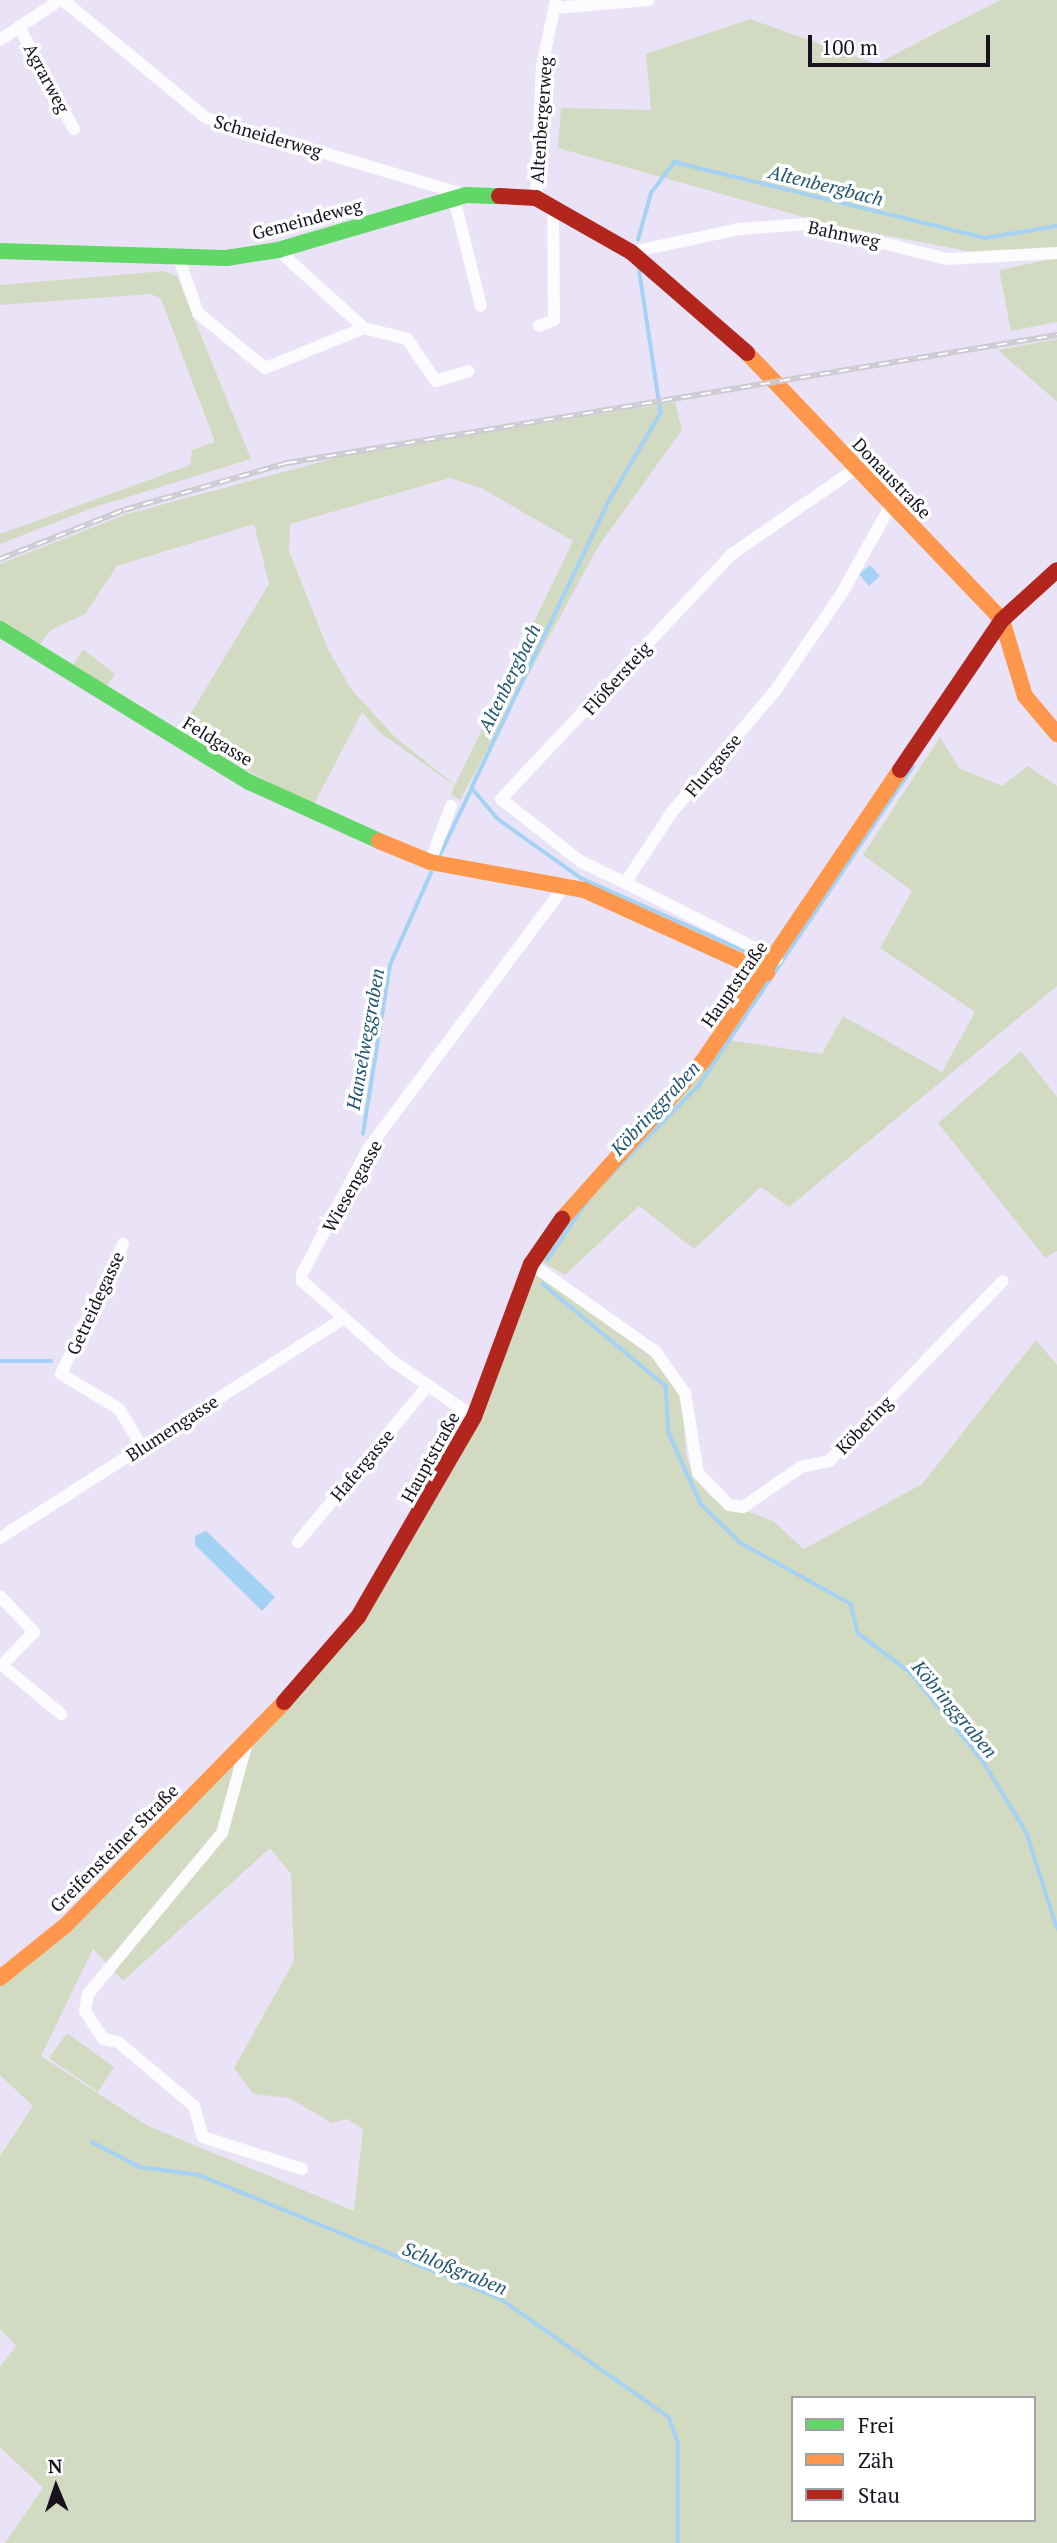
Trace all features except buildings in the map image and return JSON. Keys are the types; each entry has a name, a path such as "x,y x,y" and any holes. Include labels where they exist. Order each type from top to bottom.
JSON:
{"street":[{"path":"0,40 61,0"},
{"name":"Schneiderweg","path":"61,0 206,118 460,197"},
{"path":"556,4 649,0"},
{"name":"Altenbergerweg","path":"536,198 542,66 556,4"},
{"name":"Agrarweg","path":"19,27 75,129"},
{"path":"460,197 481,306"},
{"name":"Gemeindeweg","path":"0,251 178,256 278,250 460,197 536,198"},
{"name":"Donaustraße","path":"536,198 631,252 756,362 855,469 1002,620"},
{"path":"539,326 554,320 553,206"},
{"name":"Bahnweg","path":"631,252 805,224 948,259 1057,253"},
{"path":"278,250 364,328 407,339 436,381 469,371"},
{"path":"178,256 198,313 265,368 364,328"},
{"name":"Flößersteig","path":"625,883 580,861 500,799 732,554 855,469"},
{"name":"Flurgasse","path":"625,883 672,813 775,691 842,593 891,505"},
{"name":"Hauptstraße","path":"249,1741 358,1617 474,1417 531,1264 575,1200 703,1061 777,959 1002,620 1057,570"},
{"path":"1002,620 1025,696 1057,734"},
{"name":"Feldgasse","path":"0,629 249,782 430,862 566,884 767,973"},
{"path":"430,862 451,806"},
{"path":"625,883 777,959"},
{"name":"Wiesengasse","path":"474,1417 426,1388 302,1281 302,1274 368,1149 566,884"},
{"name":"Getreidegasse","path":"123,1244 61,1374 120,1409 142,1447"},
{"name":"Köbering","path":"531,1264 655,1351 685,1393 687,1437 698,1473 729,1505 743,1507 801,1467 828,1461 1003,1280"},
{"name":"Blumengasse","path":"0,1538 344,1318"},
{"name":"Hafergasse","path":"298,1542 426,1388"},
{"path":"0,1596 34,1632 2,1665 61,1714"},
{"path":"249,1741 222,1833 88,1994 85,2011 103,2039 128,2050 194,2106 203,2137 302,2169"},
{"name":"Greifensteiner Straße","path":"0,1978 65,1926 249,1741"}],"green space":[{"path":"1000,0 1057,0 1057,248 977,253 832,225 558,148 561,108 651,110 646,54 750,19 876,64"},
{"path":"1057,258 1057,322 1011,331 999,270"},
{"path":"164,271 177,276 251,459 92,508 0,544 0,534 190,465 192,450 215,442 161,299 151,294 0,305 0,285"},
{"path":"1057,339 1057,402 998,350"},
{"path":"675,402 682,430 598,547 460,800 451,795 454,785 379,732 362,712 313,806 179,733 269,584 254,524 117,566 85,614 51,630 38,647 0,623 0,564 127,514 343,456","holes":["450,478 481,488 573,541 455,785 395,737 351,689 328,649 289,551 290,524"]},
{"path":"83,649 115,674 106,688 72,667"},
{"path":"940,737 959,768 1002,786 1028,766 1057,786 1057,986 789,1207 761,1187 694,1249 639,1206 565,1275 541,1261 596,1183 729,1040 822,1054 843,1016 942,1072 975,1012 880,948 912,891 863,855"},
{"path":"1021,1051 1057,1097 1057,1251 1045,1258 938,1123"},
{"path":"534,1270 656,1360 682,1395 686,1454 694,1478 712,1498 773,1521 804,1549 922,1484 1036,1340 1057,1365 1057,2543 5,2543 43,2488 0,2447 0,2367 16,2346 0,2329 0,2156 33,2106 0,2075 0,1985 242,1755 218,1831 108,1965 93,1949 41,2056 148,2126 354,2211 363,2129 347,2119 332,2123 289,2098 253,2094 234,2068 294,1961 291,1874 270,1848 123,1981 113,1970 226,1836 252,1743 365,1619 477,1419"},
{"path":"67,2033 114,2067 98,2092 49,2058"}],"water":[{"path":"870,565 880,576 869,586 859,574"},
{"path":"206,1531 275,1597 262,1611 195,1545 195,1536"}],"waterway":[{"name":"Altenbergbach","path":"638,240 651,193 674,162 985,238 1057,226"},
{"name":"Altenbergbach","path":"639,267 661,413 609,502 472,788 498,819 581,878 758,957"},
{"name":"Köbringgraben","path":"547,1260 592,1194 699,1085 913,767"},
{"name":"Hanselweggraben","path":"439,857 472,788"},
{"name":"Hanselweggraben","path":"363,1134 390,965 431,873"},
{"name":"Köbringgraben","path":"543,1284 666,1386 669,1433 701,1504 741,1543 851,1604 858,1633 911,1673 983,1761 1027,1833 1057,1928"},
{"name":"Hanselweggraben","path":"0,1361 51,1361"},
{"name":"Schloßgraben","path":"92,2142 140,2167 199,2175 501,2299 669,2417 678,2442 678,2543"}],"railway":[{"path":"0,559 124,510 287,463 1057,335"}],"traffic: fast":[{"path":"0,251 226,258 278,250 466,195 499,196"},
{"path":"0,629 249,782 379,841"}],"traffic: slow":[{"path":"747,353 1002,620 1025,696 1057,734"},
{"path":"562,1219 703,1061 900,770"},
{"path":"379,841 430,862 584,890 767,973"},
{"path":"0,1978 65,1926 284,1702"}],"traffic: jam":[{"path":"499,196 536,198 631,252 747,353"},
{"path":"900,770 1002,620 1057,570"},
{"path":"284,1702 358,1617 474,1417 531,1264 562,1219"}]}
